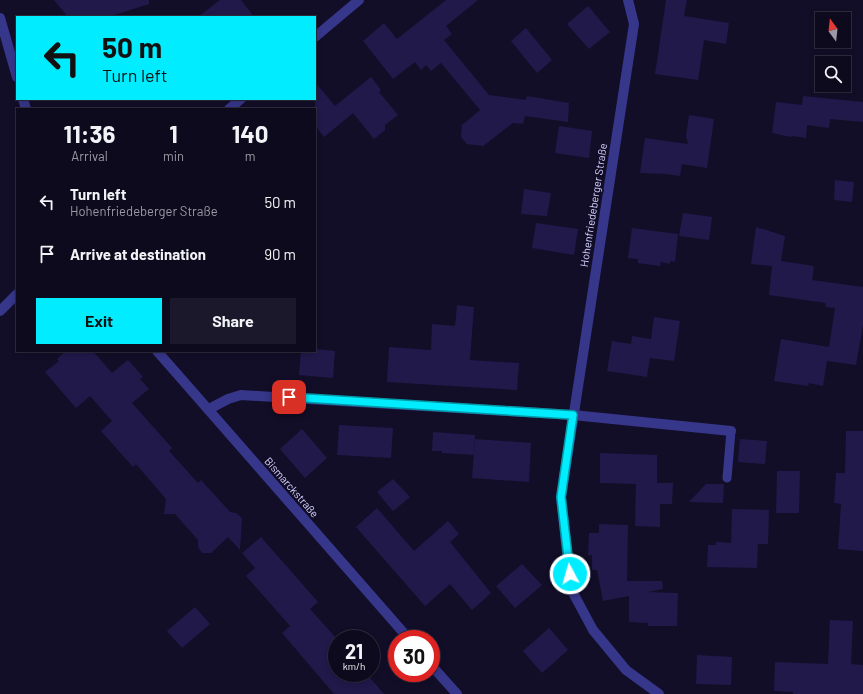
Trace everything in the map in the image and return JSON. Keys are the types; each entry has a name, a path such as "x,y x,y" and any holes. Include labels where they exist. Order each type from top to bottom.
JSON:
{"street":[{"path":"316,36 359,0"},
{"name":"Hohenfriedeberger Straße","path":"628,0 634,24 561,497 571,589 593,630 626,670 659,694"},
{"path":"0,18 16,74"},
{"path":"230,108 240,100"},
{"path":"0,311 16,295"},
{"name":"Bismarckstraße","path":"159,352 401,630"},
{"path":"209,409 228,399 242,394 573,415 731,431"},
{"path":"440,675 457,694"}],"lane":[{"path":"727,478 731,431"}],"building":[{"path":"54,0 149,0 149,4 111,16 67,16"},
{"path":"220,0 241,0 253,16 199,16"},
{"path":"446,0 478,0 446,26 452,34 444,40 489,95 526,100 527,96 569,103 568,122 525,116 523,124 513,123 483,146 467,144 461,137 462,125 480,110 441,63 431,71 426,65 421,70 415,62 393,79 363,41 384,23 397,39"},
{"path":"666,0 687,0 684,16 729,23 726,44 704,40 698,80 655,74"},
{"path":"588,6 610,32 589,49 567,24"},
{"path":"526,28 552,60 537,73 511,41"},
{"path":"371,77 381,90 379,92 398,115 385,125 385,130 374,139 353,113 324,137 316,126 316,83 335,106"},
{"path":"803,96 863,102 863,122 830,119 829,128 807,125 806,138 772,133 776,102 802,105"},
{"path":"689,115 714,119 707,168 682,164 680,176 640,173 645,138 688,144 686,136"},
{"path":"559,126 592,131 589,158 555,153"},
{"path":"835,180 854,182 852,202 834,200"},
{"path":"524,189 551,193 547,216 521,214"},
{"path":"683,213 712,217 709,240 679,236"},
{"path":"536,223 578,229 574,255 532,248"},
{"path":"756,227 785,236 781,261 814,266 812,280 863,287 863,325 856,365 827,361 823,386 809,383 808,386 774,381 781,339 829,347 835,308 825,307 826,303 769,295 772,266 751,264"},
{"path":"632,228 678,234 675,262 670,261 670,264 661,262 660,266 638,263 638,259 628,258"},
{"path":"457,305 474,307 470,360 519,363 517,390 387,382 389,347 431,350 432,324 455,326"},
{"path":"654,317 680,321 674,361 650,358 647,377 607,371 612,341 631,344 632,336 651,339"},
{"path":"316,349 335,351 333,378 299,375 301,352 316,352"},
{"path":"65,352 94,352 112,373 128,360 143,377 140,379 149,389 132,403 172,448 169,451 198,483 201,480 230,512 236,513 242,518 240,550 228,537 211,553 202,553 198,547 198,540 175,514 164,514 166,499 136,464 133,467 101,431 112,421 90,396 76,408 45,372 59,361 57,359"},
{"path":"339,425 393,428 391,458 337,455"},
{"path":"302,429 327,458 305,478 280,449"},
{"path":"846,431 863,431 863,551 838,549 841,504 834,503 836,473 845,473"},
{"path":"433,432 475,435 474,455 432,451"},
{"path":"475,439 531,443 529,482 472,478"},
{"path":"740,439 767,441 765,464 738,462"},
{"path":"600,453 657,455 657,483 673,483 672,504 660,504 660,527 635,526 636,484 600,483"},
{"path":"777,471 800,471 799,513 776,513"},
{"path":"393,479 410,497 393,511 377,492"},
{"path":"706,484 724,484 723,503 689,502"},
{"path":"377,508 414,551 448,521 459,534 450,542 491,593 472,610 450,584 425,606 356,527"},
{"path":"732,509 769,510 768,544 758,544 757,568 707,567 708,545 716,545 716,542 731,543"},
{"path":"599,524 628,525 627,581 662,581 663,589 648,592 678,593 677,626 648,626 648,623 629,622 629,596 603,601 597,570 592,570 592,555 588,555 589,533 599,533"},
{"path":"261,537 318,602 310,609 329,630 328,682 374,682 384,694 334,694 282,633 290,626 246,576 255,568 242,553"},
{"path":"522,564 542,585 515,608 496,586"},
{"path":"195,607 210,624 182,648 167,631"},
{"path":"830,620 853,621 851,664 863,665 863,694 793,694 793,692 774,691 775,662 828,664"},
{"path":"549,628 568,650 542,673 523,651"},
{"path":"697,655 732,657 731,685 696,684"}],"route":[{"path":"289,397 573,415 561,497 570,574"}]}
